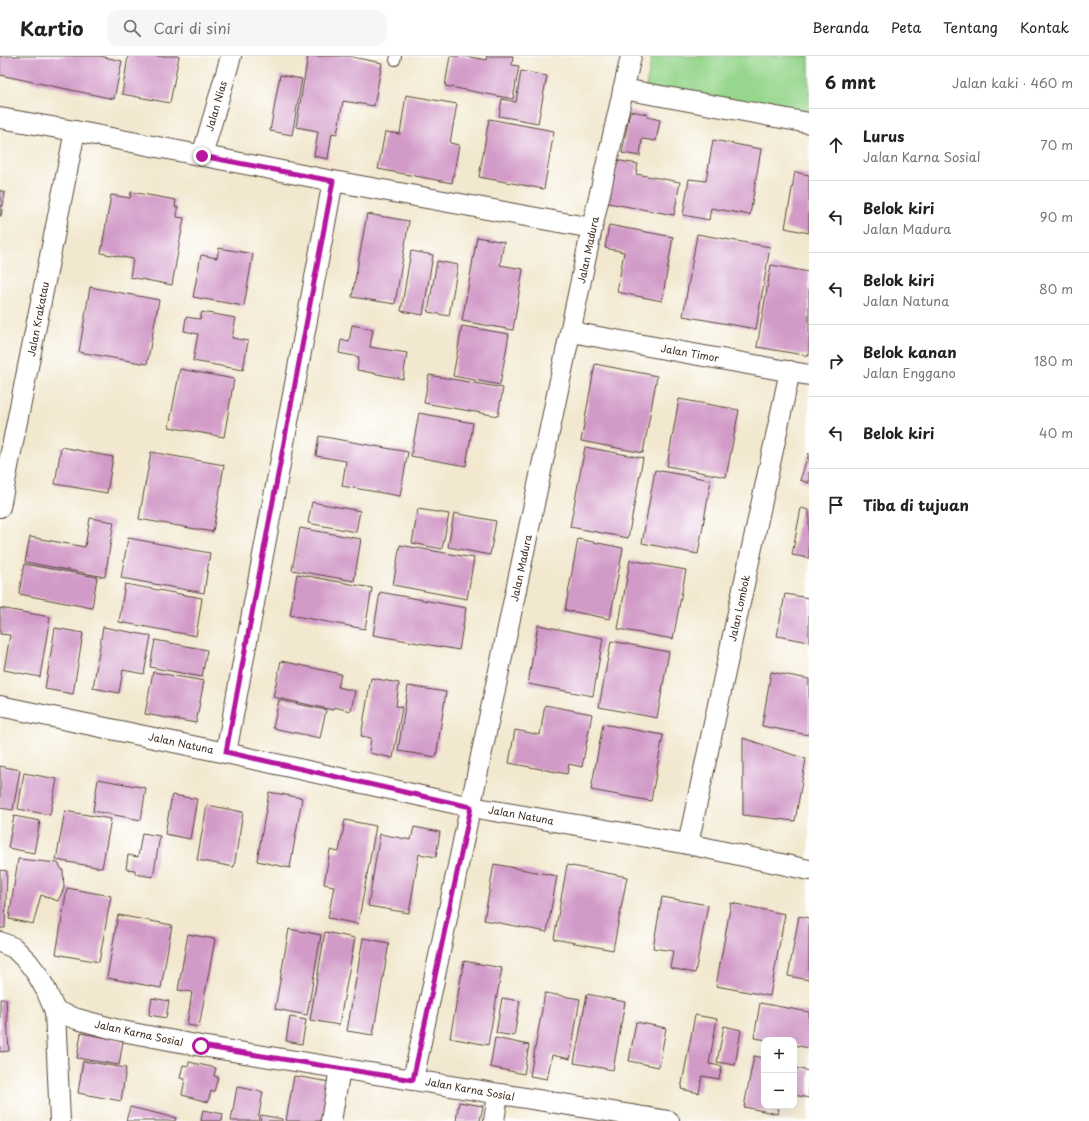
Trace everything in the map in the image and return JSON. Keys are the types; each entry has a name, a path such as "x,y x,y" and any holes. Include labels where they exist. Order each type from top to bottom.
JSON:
{"street":[{"name":"Jalan Nias","path":"202,156 231,56"},
{"name":"Jalan Madura","path":"413,1080 592,228 631,56"},
{"path":"623,88 809,123"},
{"path":"0,118 592,228"},
{"name":"Jalan Krakatau","path":"0,507 75,131"},
{"path":"226,752 333,181"},
{"name":"Jalan Timor","path":"571,332 809,375"},
{"name":"Jalan Lombok","path":"688,844 790,371"},
{"name":"Jalan Natuna","path":"0,706 226,752 471,807 688,844 809,870"},
{"path":"0,942 14,948 28,962 37,974 55,1010 60,1121"},
{"name":"Jalan Karna Sosial","path":"55,1010 77,1019 122,1031 201,1046 669,1121"},
{"path":"331,1121 340,1069"},
{"path":"494,1121 498,1094"}],"green space":[{"path":"652,56 809,56 809,120 646,87"}],"building":[{"path":"0,56 100,56 122,61 114,99 0,75"},
{"path":"128,56 179,56 170,103 122,94"},
{"path":"308,56 352,56 382,63 374,106 343,101 337,134 332,133 328,159 314,156 318,131 296,127"},
{"path":"450,56 464,56 486,60 487,56 513,56 512,65 519,66 513,99 445,86"},
{"path":"521,71 547,76 538,123 499,116 502,99 516,102"},
{"path":"280,75 302,79 292,135 270,131"},
{"path":"406,95 457,104 450,143 459,145 452,183 378,169 385,132 400,134"},
{"path":"630,111 647,114 647,117 660,120 656,141 642,139 640,156 622,153"},
{"path":"489,119 554,131 544,189 479,177"},
{"path":"713,140 761,149 750,215 711,208 709,220 683,215 689,179 706,181"},
{"path":"615,160 638,164 636,174 680,182 674,215 608,203"},
{"path":"795,172 809,175 809,233 785,228"},
{"path":"0,190 5,193 1,216 0,216"},
{"path":"131,192 176,200 175,207 178,207 177,217 184,218 172,285 130,277 133,259 101,253 111,195 130,198"},
{"path":"367,214 409,221 395,304 352,297"},
{"path":"609,225 673,237 662,301 617,292 624,252 605,248"},
{"path":"697,234 770,247 756,329 683,316"},
{"path":"477,237 504,242 500,265 523,269 513,330 462,321"},
{"path":"219,248 253,254 244,306 193,297 201,255 217,258"},
{"path":"411,251 433,255 423,315 401,311"},
{"path":"437,261 458,265 449,316 428,312"},
{"path":"771,265 809,272 809,356 757,347"},
{"path":"90,287 159,300 147,364 79,352"},
{"path":"202,312 236,318 232,338 248,341 243,370 193,361 198,334 184,331 186,317 200,319"},
{"path":"352,325 373,329 370,347 407,353 403,379 357,370 359,357 339,353 341,340 349,342"},
{"path":"462,326 509,334 500,385 453,376"},
{"path":"595,364 657,376 643,453 581,441"},
{"path":"180,369 234,379 224,437 169,427"},
{"path":"429,375 503,388 498,416 424,403"},
{"path":"679,399 739,410 726,477 667,466"},
{"path":"419,413 473,423 466,466 411,456"},
{"path":"319,436 408,452 400,496 342,486 346,461 316,456"},
{"path":"61,447 113,457 107,493 55,484"},
{"path":"585,447 643,458 628,538 570,527"},
{"path":"151,452 224,465 213,532 139,519"},
{"path":"809,453 809,483 800,480"},
{"path":"655,470 711,480 698,554 642,543"},
{"path":"312,502 360,511 356,532 308,523"},
{"path":"801,508 809,510 809,558 792,555"},
{"path":"418,509 449,514 442,549 412,543"},
{"path":"454,513 496,521 490,555 448,547"},
{"path":"90,518 114,522 105,577 25,562 30,537 85,547"},
{"path":"300,528 361,539 354,581 292,570"},
{"path":"128,538 210,553 204,593 121,578"},
{"path":"578,539 623,548 610,619 565,610"},
{"path":"400,545 474,558 467,599 393,585"},
{"path":"630,560 686,570 673,639 618,629"},
{"path":"24,564 97,577 92,608 19,594"},
{"path":"297,574 372,588 365,629 290,615"},
{"path":"125,584 202,598 196,636 119,622"},
{"path":"380,592 466,608 459,650 373,635"},
{"path":"785,594 809,598 809,642 777,636"},
{"path":"0,608 50,617 40,677 4,670 10,635 0,634"},
{"path":"538,625 603,638 593,696 528,684"},
{"path":"103,627 151,636 144,674 123,670 119,693 93,688"},
{"path":"55,628 83,633 73,694 45,689"},
{"path":"155,640 207,650 202,677 150,667"},
{"path":"611,641 669,652 657,718 599,707"},
{"path":"281,661 341,674 338,687 355,691 351,711 334,707 333,710 273,697"},
{"path":"153,672 204,681 196,723 145,714"},
{"path":"771,672 809,679 809,735 762,726"},
{"path":"371,678 399,683 396,706 402,707 393,758 369,753 371,738 361,736"},
{"path":"408,686 446,692 436,757 398,751"},
{"path":"279,700 326,710 320,738 273,728"},
{"path":"545,705 592,714 582,767 569,764 567,774 509,763 515,730 540,735"},
{"path":"603,724 663,735 651,801 591,790"},
{"path":"743,738 806,759 795,821 743,815"},
{"path":"0,766 20,770 13,810 0,808"},
{"path":"24,773 57,779 50,815 18,809"},
{"path":"98,779 146,788 141,820 93,811"},
{"path":"269,792 302,798 290,868 257,861"},
{"path":"172,795 197,799 190,839 165,834"},
{"path":"207,805 243,812 234,867 197,860"},
{"path":"65,811 111,819 102,868 56,860"},
{"path":"14,816 40,821 34,853 8,848"},
{"path":"345,820 376,826 358,924 328,918 334,886 324,884 330,850 339,852"},
{"path":"414,827 440,832 436,857 419,854 409,913 368,906 380,834 411,840"},
{"path":"142,833 160,836 153,877 135,874 135,870 126,869 128,855 138,857"},
{"path":"18,859 58,863 63,871 64,888 58,901 41,895 33,924 9,919"},
{"path":"494,864 557,876 547,932 484,920"},
{"path":"567,865 627,877 613,950 554,939"},
{"path":"0,870 7,871 5,928 0,928"},
{"path":"67,888 111,896 99,962 56,954"},
{"path":"662,897 708,905 695,973 670,968 673,951 653,948"},
{"path":"731,903 785,914 770,996 716,986"},
{"path":"118,915 172,925 161,988 107,978"},
{"path":"799,916 809,918 809,980 788,976"},
{"path":"289,929 321,935 307,1015 275,1009"},
{"path":"325,932 355,938 339,1025 310,1020"},
{"path":"188,934 215,939 199,1027 187,1025 192,992 178,990"},
{"path":"363,938 389,943 373,1035 347,1031"},
{"path":"464,961 502,968 488,1045 450,1038"},
{"path":"545,993 580,999 570,1059 552,1055 547,1079 530,1076"},
{"path":"587,994 625,1002 613,1070 574,1063"},
{"path":"152,998 169,1001 166,1018 149,1015"},
{"path":"502,998 520,1001 514,1036 496,1033"},
{"path":"0,999 6,999 9,1051 0,1052"},
{"path":"760,1003 809,1012 809,1048 797,1046 797,1037 761,1037 761,1039 754,1038"},
{"path":"695,1015 717,1019 709,1064 722,1066 719,1079 702,1076 699,1093 681,1089"},
{"path":"290,1017 306,1020 302,1044 286,1041"},
{"path":"636,1022 666,1028 659,1067 629,1061"},
{"path":"724,1026 741,1030 735,1065 717,1062"},
{"path":"81,1033 123,1041 119,1065 77,1058"},
{"path":"495,1038 529,1045 524,1074 490,1067"},
{"path":"754,1056 761,1057 761,1109 779,1109 778,1114 744,1107"},
{"path":"83,1061 126,1068 121,1101 78,1093"},
{"path":"189,1062 216,1068 214,1076 218,1077 214,1092 211,1091 208,1102 182,1095 185,1079 180,1078 183,1065 188,1066"},
{"path":"797,1068 809,1071 809,1098 797,1096"},
{"path":"294,1076 330,1082 324,1121 286,1121"},
{"path":"237,1087 263,1092 258,1121 231,1121"},
{"path":"459,1102 483,1106 480,1121 456,1121"},
{"path":"130,1107 176,1118 175,1121 126,1121"},
{"path":"203,1110 223,1114 222,1121 201,1121"},
{"path":"261,1115 282,1119 282,1121 260,1121"}],"route":[{"path":"201,1046 413,1080 471,807 226,752 333,181 202,156"}]}
